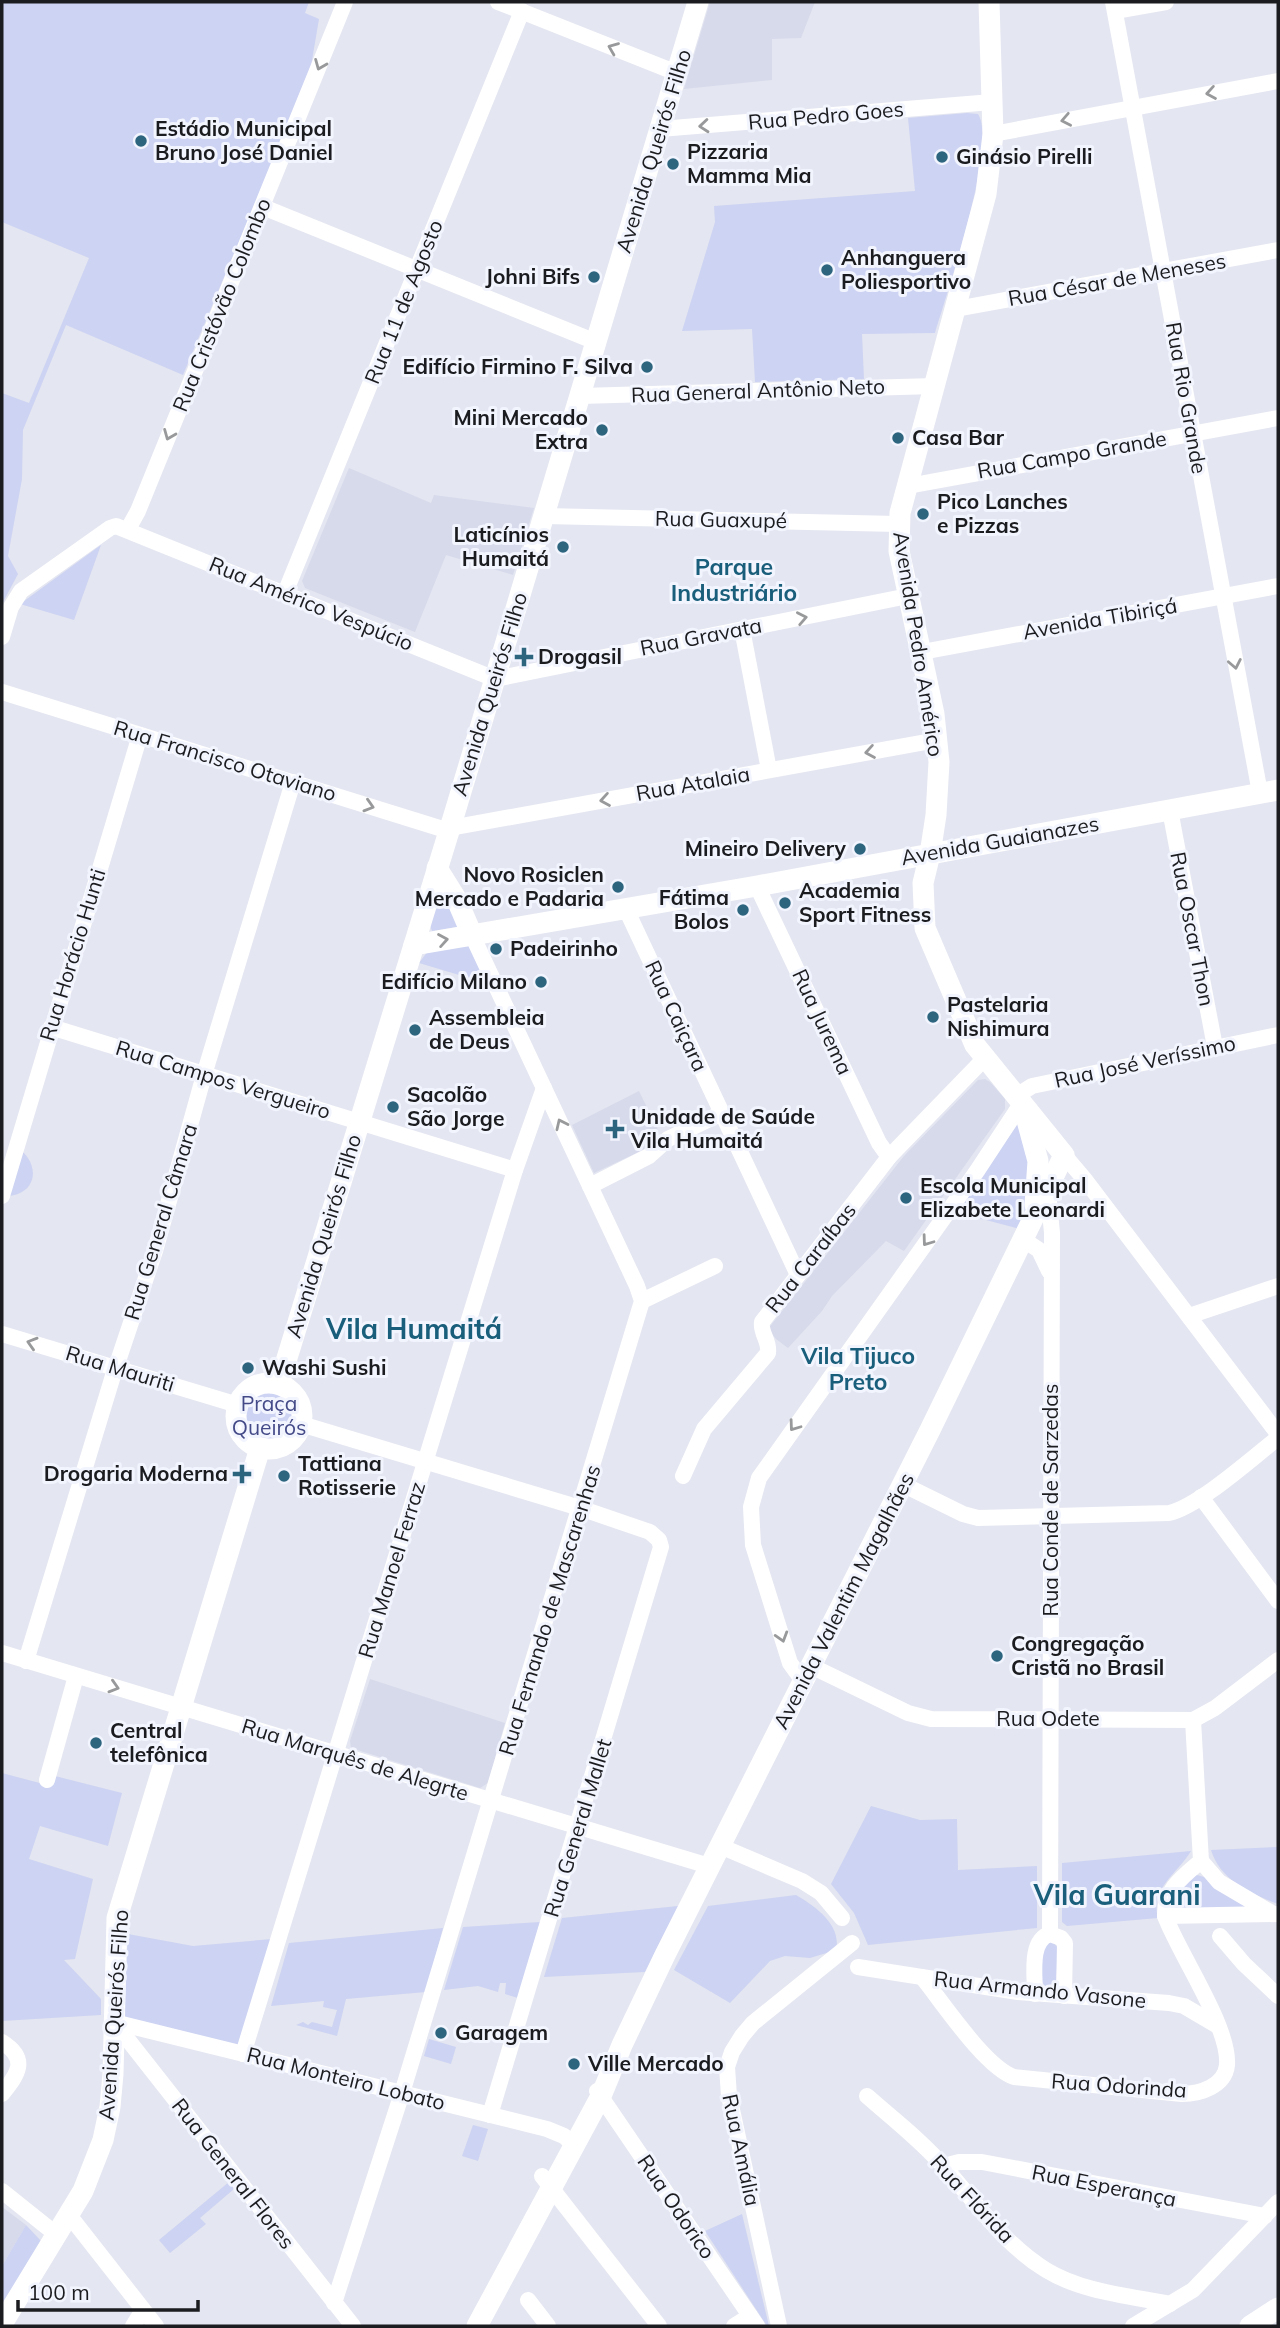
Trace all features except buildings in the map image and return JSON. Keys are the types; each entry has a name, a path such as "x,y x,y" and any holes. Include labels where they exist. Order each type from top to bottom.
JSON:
{"main road":[{"name":"Avenida Queirós Filho","path":"279,1384 438,868 698,2"},
{"name":"Avenida Pedro Américo","path":"989,2 993,134 986,194 898,524 899,551 922,652 937,740 938,794 923,883 925,928 968,1034 984,1059 1062,1153"},
{"name":"Avenida Guaianazes","path":"414,945 757,886 1269,792"},
{"path":"438,868 457,900 472,935"},
{"path":"1019,1102 1038,1161 1036,1195 1026,1236"},
{"path":"1038,1161 1062,1153"},
{"name":"Avenida Valentim Magalhães","path":"460,2326 598,2092 1026,1236 1048,1191 1062,1153"},
{"path":"279,1384 297,1398 302,1415 301,1424 297,1435 284,1446 260,1448 245,1439 240,1432 237,1422 238,1405 243,1395 256,1385 279,1384"},
{"name":"Avenida Queirós Filho","path":"2,2324 83,2191 103,2140 111,2096 117,1918 260,1448"},
{"name":"Avenida Valentim Magalhães","path":"477,2326 546,2182"},
{"path":"1250,2326 1278,2308"}],"street":[{"name":"Rua Cristóvão Colombo","path":"128,529 138,511 345,2"},
{"path":"498,2 677,73"},
{"path":"1114,7 1166,2"},
{"name":"Rua Rio Grande","path":"1114,7 1222,597 1269,792"},
{"name":"Rua 11 de Agosto","path":"285,593 522,11"},
{"path":"993,134 1278,81"},
{"name":"Rua Pedro Goes","path":"660,129 992,102"},
{"path":"263,206 596,342"},
{"name":"Rua César de Meneses","path":"956,309 1278,250"},
{"name":"Rua General Antônio Neto","path":"580,396 936,386"},
{"name":"Rua Campo Grande","path":"908,486 1278,418"},
{"name":"Rua Guaxupé","path":"544,516 898,524"},
{"path":"2,638 14,601 24,589 110,528 116,526 128,529"},
{"name":"Rua Américo Vespúcio","path":"128,529 495,678"},
{"name":"Avenida Tibiriçá","path":"922,652 1278,586"},
{"name":"Rua Gravata","path":"495,678 908,596"},
{"path":"743,629 769,771"},
{"name":"Rua Francisco Otaviano","path":"2,692 449,829"},
{"name":"Rua Horácio Hunti","path":"2,1196 140,735"},
{"name":"Rua Atalaia","path":"449,829 937,740"},
{"name":"Rua General Câmara","path":"26,1661 115,1368 155,1251 204,1075 293,782"},
{"name":"Rua Oscar Thon","path":"1170,810 1214,1047"},
{"name":"Rua Jurema","path":"757,886 879,1143 889,1157"},
{"name":"Rua Caiçara","path":"625,909 798,1275"},
{"path":"472,935 642,1301 715,1266"},
{"name":"Rua Campos Vergueiro","path":"51,1027 515,1170"},
{"name":"Rua José Veríssimo","path":"1019,1102 1032,1086 1278,1035"},
{"name":"Rua Caraíbas","path":"683,1476 708,1423 768,1353 769,1347 762,1322 889,1157 984,1059"},
{"name":"Rua Manoel Ferraz","path":"243,2054 515,1170 544,1088"},
{"path":"807,1674 790,1663 753,1545 750,1518 759,1478 970,1181 1019,1102"},
{"path":"590,1186 649,1156 664,1141 722,1113"},
{"name":"Avenida Pedro Américo","path":"1062,1153 1278,1436"},
{"path":"2,1158 5,1179"},
{"name":"Rua Conde de Sarzedas","path":"1048,1191 1052,1218 1050,1934"},
{"name":"Rua Conde de Sarzedas","path":"1026,1236 1039,1250 1051,1277"},
{"path":"1189,1316 1278,1286"},
{"name":"Rua Fernando de Mascarenhas","path":"334,2303 492,1801 642,1301"},
{"name":"Rua Mauriti","path":"2,1334 238,1405"},
{"path":"301,1424 580,1508"},
{"path":"902,1484 963,1514 978,1518 1169,1513 1183,1509 1201,1497 1278,1436"},
{"path":"1201,1497 1278,1601"},
{"name":"Rua General Mallet","path":"491,2115 660,1554 659,1540 650,1532 580,1508"},
{"name":"Rua Marquês de Alegrte","path":"2,1653 709,1866"},
{"path":"1275,1914 1241,1897 1219,1882 1201,1861 1193,1720 1216,1708 1278,1660"},
{"name":"Rua Odete","path":"807,1674 931,1719 1193,1720"},
{"path":"47,1780 76,1676"},
{"path":"720,1846 802,1881 821,1893 842,1918"},
{"path":"1201,1861 1169,1891 1165,1916 1275,1914"},
{"name":"Rua Odorinda","path":"922,1978 988,2059 1006,2074 1169,2093 1197,2092 1214,2086 1221,2080 1227,2066 1224,2044 1165,1916"},
{"name":"Rua Conde de Sarzedas","path":"1035,1994 1036,1946 1040,1938 1050,1934 1061,1938 1065,1943 1064,1996"},
{"path":"1220,1936 1244,1964 1278,1996"},
{"name":"Rua Amália","path":"779,2326 729,2096 727,2067 732,2052 753,2023 852,1943"},
{"name":"Rua Armando Vasone","path":"858,1967 1035,1994 1169,2003 1184,2006 1218,2026"},
{"name":"Rua Monteiro Lobato","path":"114,2022 547,2129 569,2141"},
{"name":"Rua General Flores","path":"114,2022 353,2326"},
{"path":"2,2042 13,2051 19,2063 17,2074 2,2094"},
{"name":"Rua Odorico","path":"598,2092 753,2321"},
{"name":"Rua Flórida","path":"867,2096 920,2142 999,2231 1047,2270 1083,2285 1170,2304"},
{"name":"Rua Esperança","path":"943,2166 959,2162 982,2162 1265,2216"},
{"path":"546,2182 659,2326"},
{"path":"2,2191 57,2235"},
{"path":"1133,2326 1193,2290 1278,2202"},
{"path":"69,2216 156,2326"},
{"path":"528,2300 548,2326"},
{"path":"133,2326 143,2310"},
{"path":"734,2326 753,2321"}],"shaded area":[{"path":"710,2 815,2 801,38 772,39 772,80 684,89"},
{"path":"349,468 431,503 434,495 534,508 513,575 446,555 415,632 305,588 302,581"},
{"name":"Escola Municipal Elizabete Leonardi","path":"985,1079 1005,1099 1005,1109 904,1251 886,1241 832,1296 788,1348 776,1339 768,1329 904,1156 978,1080"},
{"name":"Unidade de Saúde Vila Humaitá","path":"639,1091 659,1132 643,1150 594,1173 572,1125"},
{"path":"370,1679 505,1723 488,1783 480,1788 351,1748 350,1741"},
{"path":"2,2207 26,2225 2,2266"}],"green space":[{"name":"Estádio Municipal Bruno José Daniel","path":"2,2 309,2 305,13 319,19 310,72 183,375 66,325 23,430 22,479 8,556 18,574 2,604 2,393 29,403 89,258 2,222"},
{"name":"Anhanguera Poliesportivo","path":"978,114 982,131 981,156 968,221 935,333 862,334 864,379 755,382 752,329 682,331 715,222 714,206 915,191 908,118"},
{"path":"101,545 74,620 20,604"},
{"path":"443,903 450,907 457,927 432,931 430,925 436,908"},
{"path":"469,946 486,983 419,963 428,951"},
{"path":"1019,1122 1032,1165 1024,1230 956,1212"},
{"path":"23,1152 32,1166 32,1179 25,1190 9,1196"},
{"name":"Praça Queirós","path":"269,1391 287,1398 294,1416 287,1434 269,1441 251,1434 244,1416 251,1398"},
{"path":"2,1773 51,1786 55,1776 122,1793 108,1846 40,1826 29,1859 93,1879 75,1959 64,1960 101,1999 101,2015 2,2021"},
{"path":"871,1806 920,1820 957,1819 958,1870 1037,1866 1037,1928 868,1945 854,1913 831,1884"},
{"path":"1278,1847 1278,1904 1257,1896 1229,1878 1215,1861 1211,1850"},
{"path":"1191,1851 1161,1890 1157,1907 1158,1918 1067,1926 1062,1922 1062,1863"},
{"path":"1193,1874 1208,1878 1245,1906 1241,1910 1172,1911 1171,1904"},
{"path":"796,1895 819,1911 831,1925 837,1941 836,1950 810,1958 785,1956 770,1961 730,2003 674,1970 708,1906"},
{"path":"678,1906 645,1972 544,1977 562,1918"},
{"path":"540,1922 518,1998 505,1994 506,1983 500,1983 498,1992 478,1986 444,1990 463,1927"},
{"path":"443,1928 426,1992 346,1999 337,2036 296,2025 303,2022 308,2025 312,2022 332,2027 337,2010 323,2007 324,2001 271,2006 289,1943"},
{"path":"128,1934 193,1946 272,1939 243,2054 123,2024"},
{"path":"1052,1941 1058,1948 1056,1983 1053,1987 1045,1986 1042,1982 1042,1946"},
{"path":"429,2039 456,2047 451,2064 424,2056"},
{"path":"473,2125 488,2129 478,2161 462,2156"},
{"path":"229,2182 234,2189 200,2218 206,2224 170,2253 159,2240"},
{"path":"742,2214 769,2326 705,2231"},
{"path":"26,2225 41,2241 2,2307 2,2266"}],"place":[{"name":"Estádio Municipal Bruno José Daniel","path":"141,141"},
{"name":"Ginásio Pirelli","path":"942,157"},
{"name":"Pizzaria Mamma Mia","path":"673,164"},
{"name":"Anhanguera Poliesportivo","path":"827,270"},
{"name":"Johni Bifs","path":"594,277"},
{"name":"Edifício Firmino F. Silva","path":"647,367"},
{"name":"Mini Mercado Extra","path":"602,430"},
{"name":"Casa Bar","path":"898,438"},
{"name":"Pico Lanches e Pizzas","path":"923,514"},
{"name":"Laticínios Humaitá","path":"563,547"},
{"name":"Drogasil","path":"524,657"},
{"name":"Mineiro Delivery","path":"860,849"},
{"name":"Novo Rosiclen Mercado e Padaria","path":"618,887"},
{"name":"Academia Sport Fitness","path":"785,903"},
{"name":"Fátima Bolos","path":"743,910"},
{"name":"Padeirinho","path":"496,949"},
{"name":"Edifício Milano","path":"541,982"},
{"name":"Pastelaria Nishimura","path":"933,1017"},
{"name":"Assembleia de Deus","path":"415,1030"},
{"name":"Sacolão São Jorge","path":"393,1107"},
{"name":"Unidade de Saúde Vila Humaitá","path":"615,1129"},
{"name":"Escola Municipal Elizabete Leonardi","path":"906,1198"},
{"name":"Washi Sushi","path":"248,1368"},
{"name":"Drogaria Moderna","path":"242,1474"},
{"name":"Tattiana Rotisserie","path":"284,1476"},
{"name":"Congregação Cristã no Brasil","path":"997,1656"},
{"name":"Central telefônica","path":"96,1743"},
{"name":"Garagem","path":"441,2033"},
{"name":"Ville Mercado","path":"574,2064"}],"district":[{"name":"Parque Industriário","path":"734,580"},
{"name":"Vila Humaitá","path":"414,1329"},
{"name":"Vila Tijuco Preto","path":"858,1369"},
{"name":"Vila Guarani","path":"1117,1895"}]}
